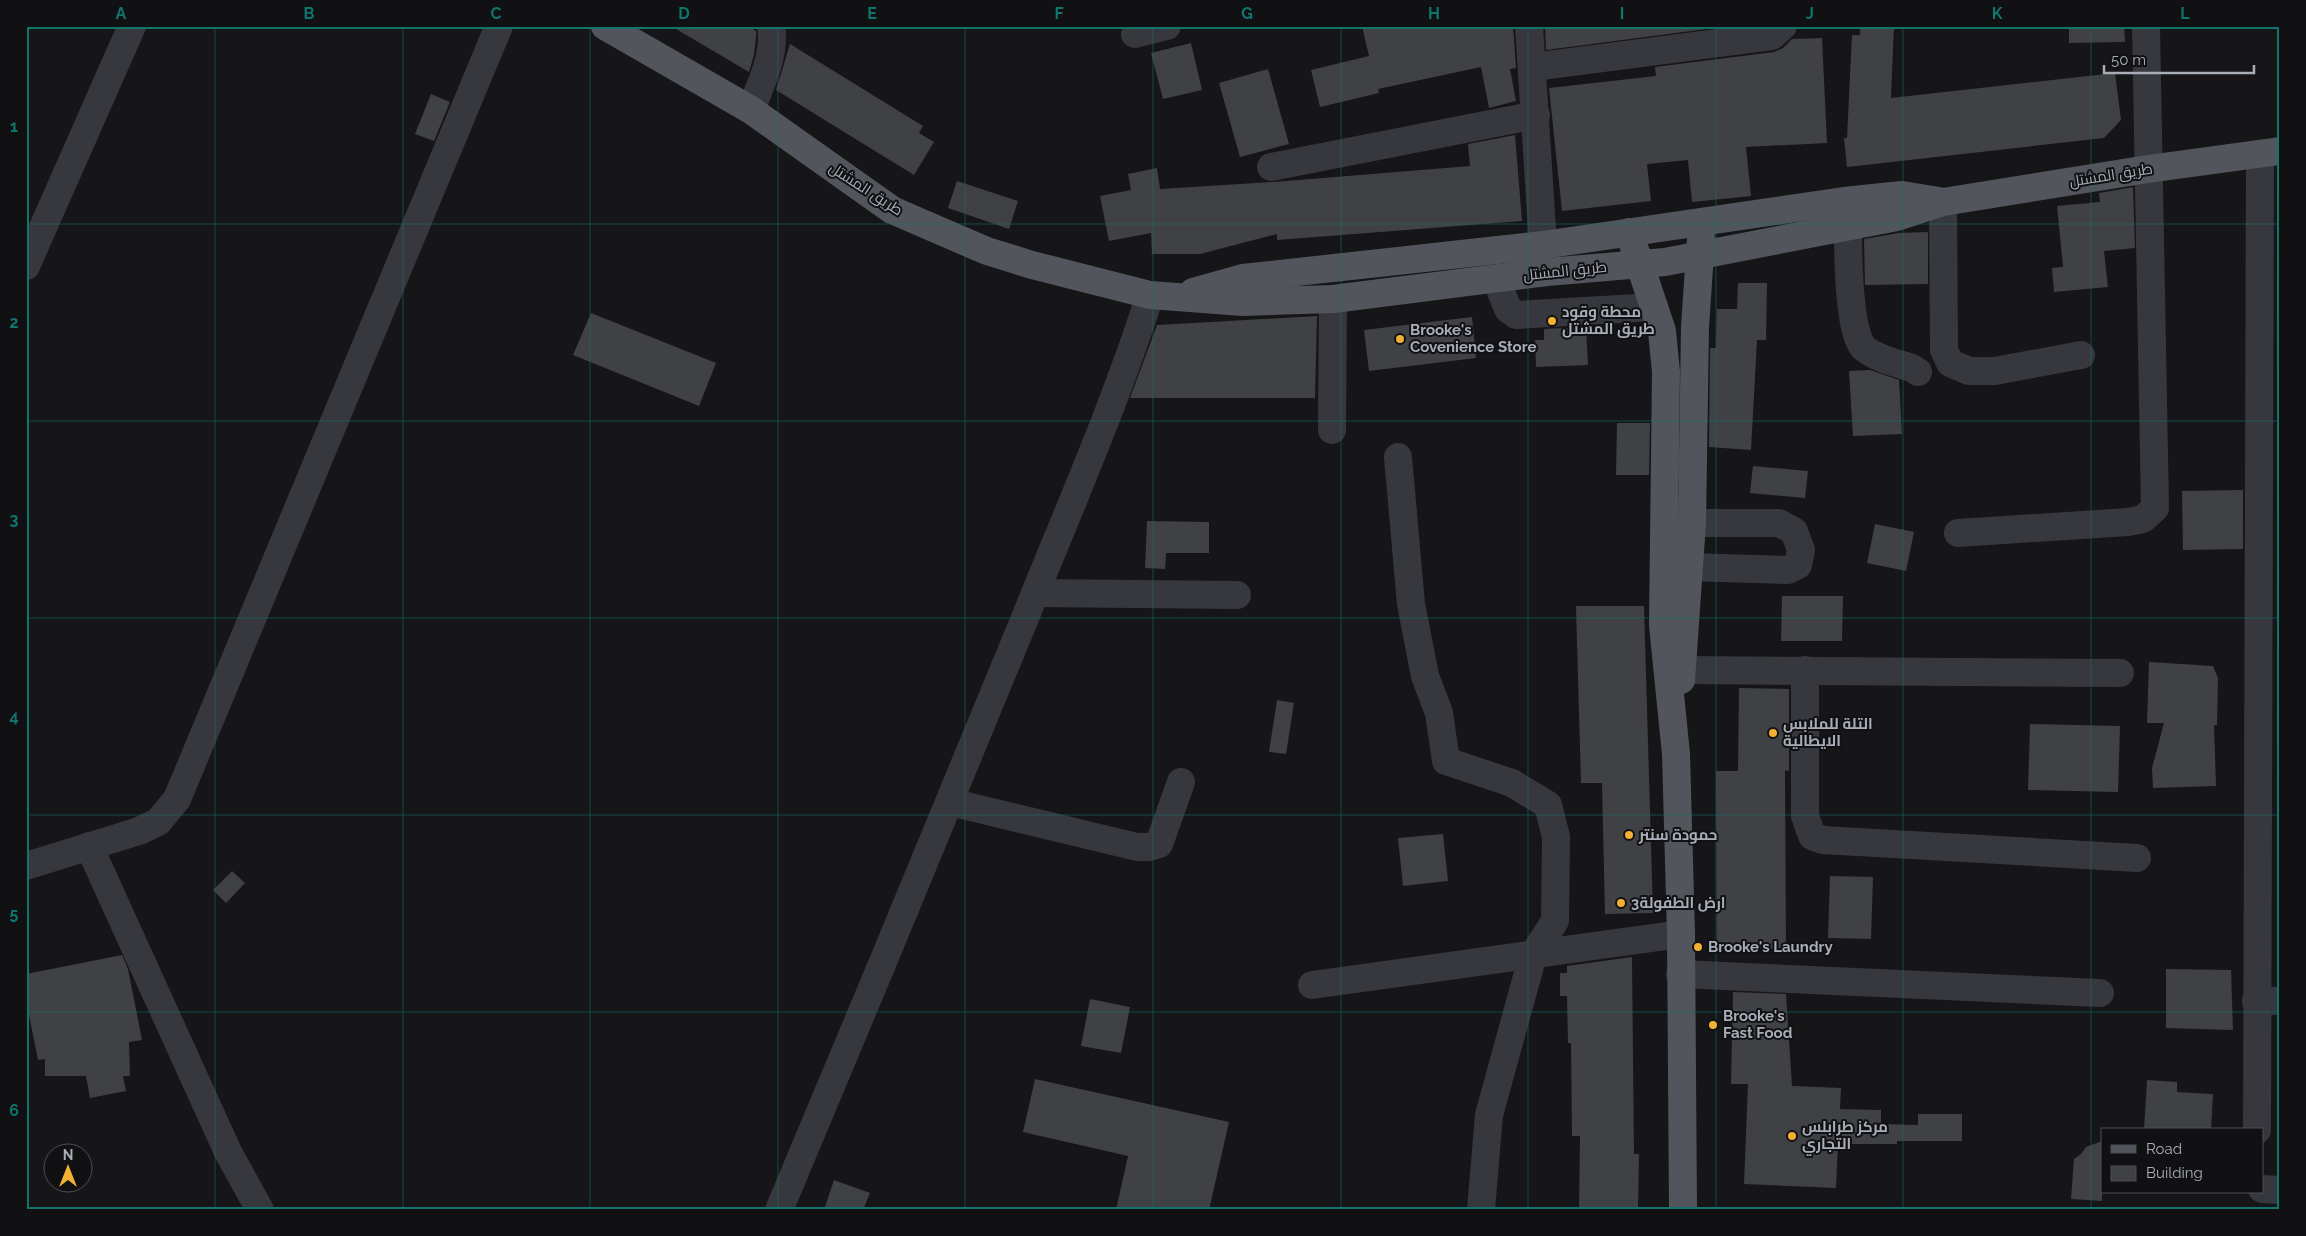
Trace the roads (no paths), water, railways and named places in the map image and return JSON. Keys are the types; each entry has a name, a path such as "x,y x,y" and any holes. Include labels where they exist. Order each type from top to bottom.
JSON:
{"main road":[{"name":"طريق المشتل","path":"605,26 751,110 892,210 987,251 1032,265 1150,295 1243,302 1333,299 1638,263 1665,262 1897,217 1943,202 2270,153"},
{"name":"طريق المشتل","path":"1182,296 1243,278 1543,245 1844,201 1902,195 1943,202"},
{"path":"1676,754 1692,523 1695,327 1701,221"},
{"path":"1629,232 1662,331 1666,372 1663,625 1676,754 1681,934 1683,1210"}],"street":[{"path":"26,266 132,26"},
{"path":"26,866 139,831 158,822 177,800 499,26"},
{"path":"751,110 772,54 771,26"},
{"path":"1135,34 1167,26"},
{"path":"1528,26 1533,68 1543,245"},
{"path":"1533,68 1772,36 1783,26"},
{"path":"1958,533 2128,522 2143,519 2155,508 2146,26"},
{"path":"1271,167 1536,115"},
{"path":"2257,1128 2268,1001 2270,153"},
{"path":"1943,202 1944,350 1950,363 1969,371 1996,371 2081,355"},
{"path":"1848,226 1848,277 1857,340 1865,349 1918,372"},
{"path":"1496,279 1508,309 1516,315 1654,307"},
{"path":"779,1210 950,802 1123,377 1150,295"},
{"path":"1332,430 1333,299"},
{"path":"1398,457 1411,604 1425,676 1439,713 1446,761 1512,784 1548,805 1556,837 1555,921 1533,955 1489,1115 1481,1210"},
{"path":"1688,567 1788,570 1798,565 1801,550 1794,531 1779,523 1692,523"},
{"path":"1035,593 1237,595"},
{"path":"1682,670 2120,672"},
{"path":"1805,670 1805,816 1812,836 1823,840 2137,858"},
{"path":"950,802 1137,847 1149,847 1159,844 1181,782"},
{"path":"89,846 228,1152 260,1210"},
{"path":"1312,985 1681,934"},
{"path":"1680,974 2100,993"},
{"path":"2264,1190 2280,1190"},
{"path":"2257,1194 2257,1210"}],"place":[{"name":"محطة وقود طريق المشتل","path":"1552,321"},
{"name":"Brooke's Covenience Store","path":"1400,339"},
{"name":"التلة للملابس الايطالية","path":"1773,733"},
{"name":"حمودة سنتر","path":"1629,835"},
{"name":"ارض الطفولة3","path":"1621,903"},
{"name":"Brooke's Laundry","path":"1698,947"},
{"name":"Brooke's Fast Food","path":"1713,1025"},
{"name":"مركز طرابلس التجاري","path":"1792,1136"}]}
